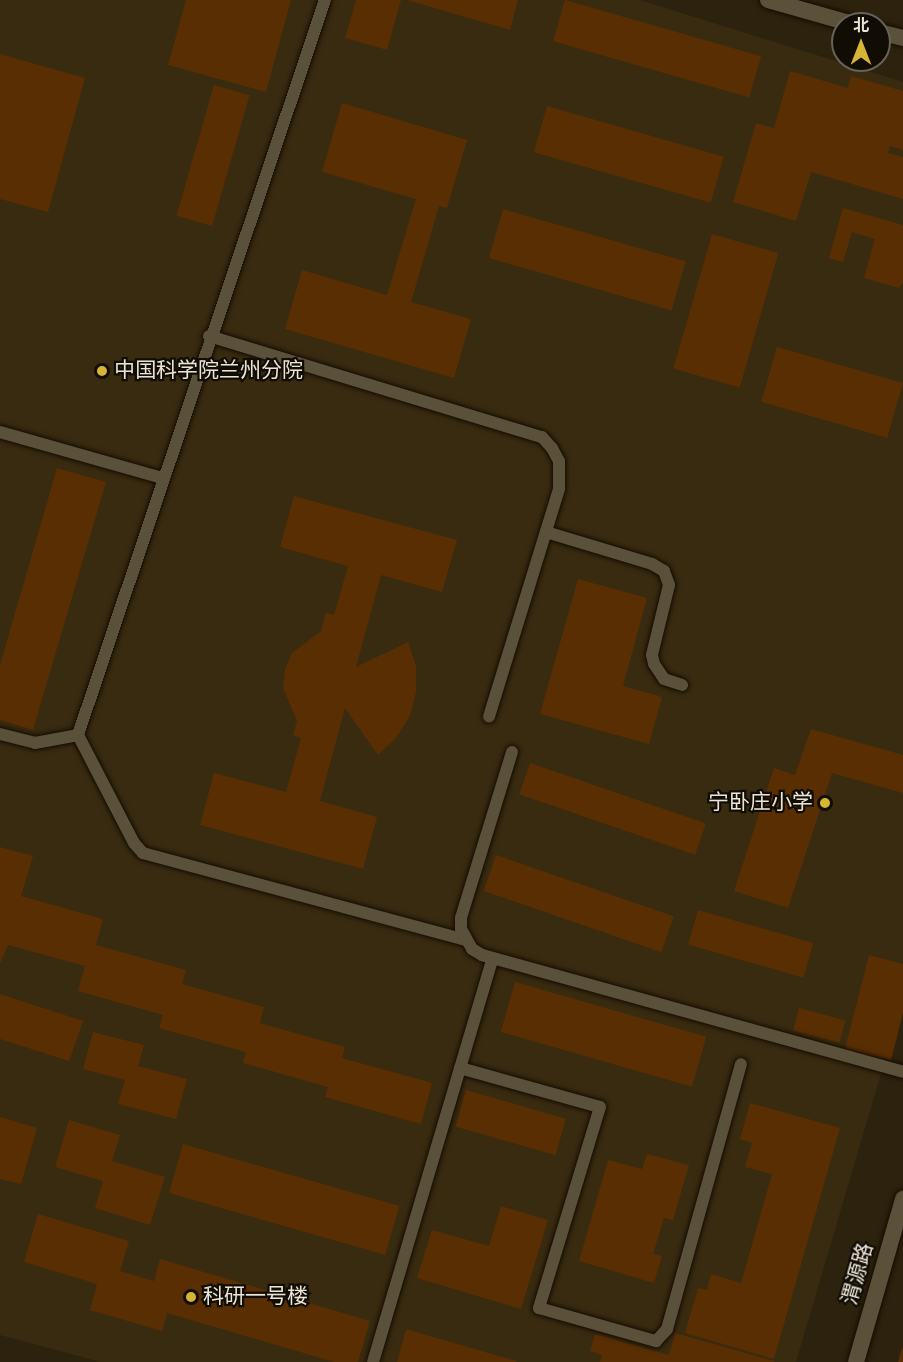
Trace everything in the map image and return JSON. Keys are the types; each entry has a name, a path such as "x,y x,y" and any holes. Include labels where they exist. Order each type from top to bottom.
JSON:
{"street":[{"path":"768,0 831,18"},
{"name":"渭源路","path":"856,1362 903,1199"}],"lane":[{"path":"325,0 209,336 78,735 134,843 143,853 465,940 482,955 903,1072"},
{"path":"209,336 542,437 559,460 561,475 546,532 489,716"},
{"path":"0,432 163,478"},
{"path":"546,532 652,564 664,571 669,585 652,655 654,664 664,679 682,685"},
{"path":"0,734 35,743 78,735"},
{"path":"465,940 461,918 512,752"},
{"path":"373,1362 493,957"},
{"path":"460,1068 600,1107 539,1308 656,1341 667,1329 741,1064"}],"shaded area":[{"path":"0,0 640,0 831,60 831,72 871,72 903,82 903,999 796,1362 101,1362 0,1335"}],"building":[{"path":"186,0 291,0 266,92 168,65"},
{"path":"356,0 401,0 387,50 345,38"},
{"path":"407,0 518,0 510,30"},
{"path":"565,0 761,56 749,98 553,41"},
{"path":"0,54 85,78 48,212 0,199"},
{"path":"790,71 848,88 851,76 903,91 903,150 890,146 888,153 903,157 903,199 811,172 796,221 733,202 756,123 774,128"},
{"path":"214,85 250,95 212,226 177,216"},
{"path":"342,103 467,140 447,208 439,206 411,302 471,319 454,378 285,329 302,270 387,295 416,199 322,172"},
{"path":"547,106 724,157 711,203 534,152"},
{"path":"843,208 903,225 903,283 899,288 864,278 875,239 852,232 843,262 829,258"},
{"path":"503,209 686,261 672,310 489,258"},
{"path":"712,234 778,253 740,388 673,369"},
{"path":"777,347 903,383 887,438 761,402"},
{"path":"57,468 106,482 33,730 0,720 0,665"},
{"path":"294,496 457,540 442,592 381,575 356,667 408,642 416,666 416,692 410,716 396,738 378,755 345,708 320,801 377,817 363,869 200,825 214,773 286,792 301,738 293,735 297,721 283,688 285,670 292,653 321,631 326,613 334,615 348,566 280,547"},
{"path":"578,579 647,598 623,686 662,697 649,744 540,714"},
{"path":"811,729 903,755 903,793 832,773 788,908 734,891 774,768 795,775"},
{"path":"530,763 706,824 695,855 519,794"},
{"path":"0,847 33,856 21,896 103,919 96,945 186,970 182,984 264,1007 260,1023 345,1047 342,1058 432,1083 421,1124 325,1097 328,1087 243,1063 246,1052 159,1028 163,1015 78,991 85,966 8,945 0,964"},
{"path":"496,855 674,916 661,952 484,891"},
{"path":"698,910 813,943 803,978 688,945"},
{"path":"869,955 903,964 903,1013 891,1060 845,1049"},
{"path":"515,982 706,1037 692,1087 501,1032"},
{"path":"0,994 83,1021 69,1061 0,1039"},
{"path":"799,1008 845,1020 839,1043 793,1030"},
{"path":"93,1032 144,1045 138,1066 187,1079 176,1119 118,1104 125,1080 83,1069"},
{"path":"466,1090 566,1119 555,1155 456,1127"},
{"path":"750,1103 840,1128 774,1359 685,1333 698,1288 707,1290 711,1274 741,1283 772,1174 745,1167 752,1143 740,1139"},
{"path":"0,1117 37,1128 21,1184 0,1179"},
{"path":"69,1120 120,1135 112,1161 165,1177 150,1225 95,1208 103,1181 55,1167"},
{"path":"183,1144 399,1206 385,1255 169,1193"},
{"path":"647,1154 689,1165 673,1220 664,1218 653,1254 662,1256 654,1283 579,1261 608,1160 642,1169"},
{"path":"501,1206 548,1220 521,1309 417,1278 432,1230 489,1246"},
{"name":"科研一号楼","path":"38,1214 129,1241 120,1271 154,1281 160,1259 370,1321 358,1362 334,1362 167,1313 162,1331 90,1310 97,1284 24,1262"},
{"path":"406,1329 516,1361 516,1362 397,1362"},
{"path":"675,1333 774,1362 600,1362 602,1355 590,1351 595,1334 669,1355"},
{"path":"902,1347 903,1362 898,1362"}],"place":[{"name":"中国科学院兰州分院","path":"102,371"},
{"name":"宁卧庄小学","path":"825,803"},
{"name":"科研一号楼","path":"191,1297"}]}
